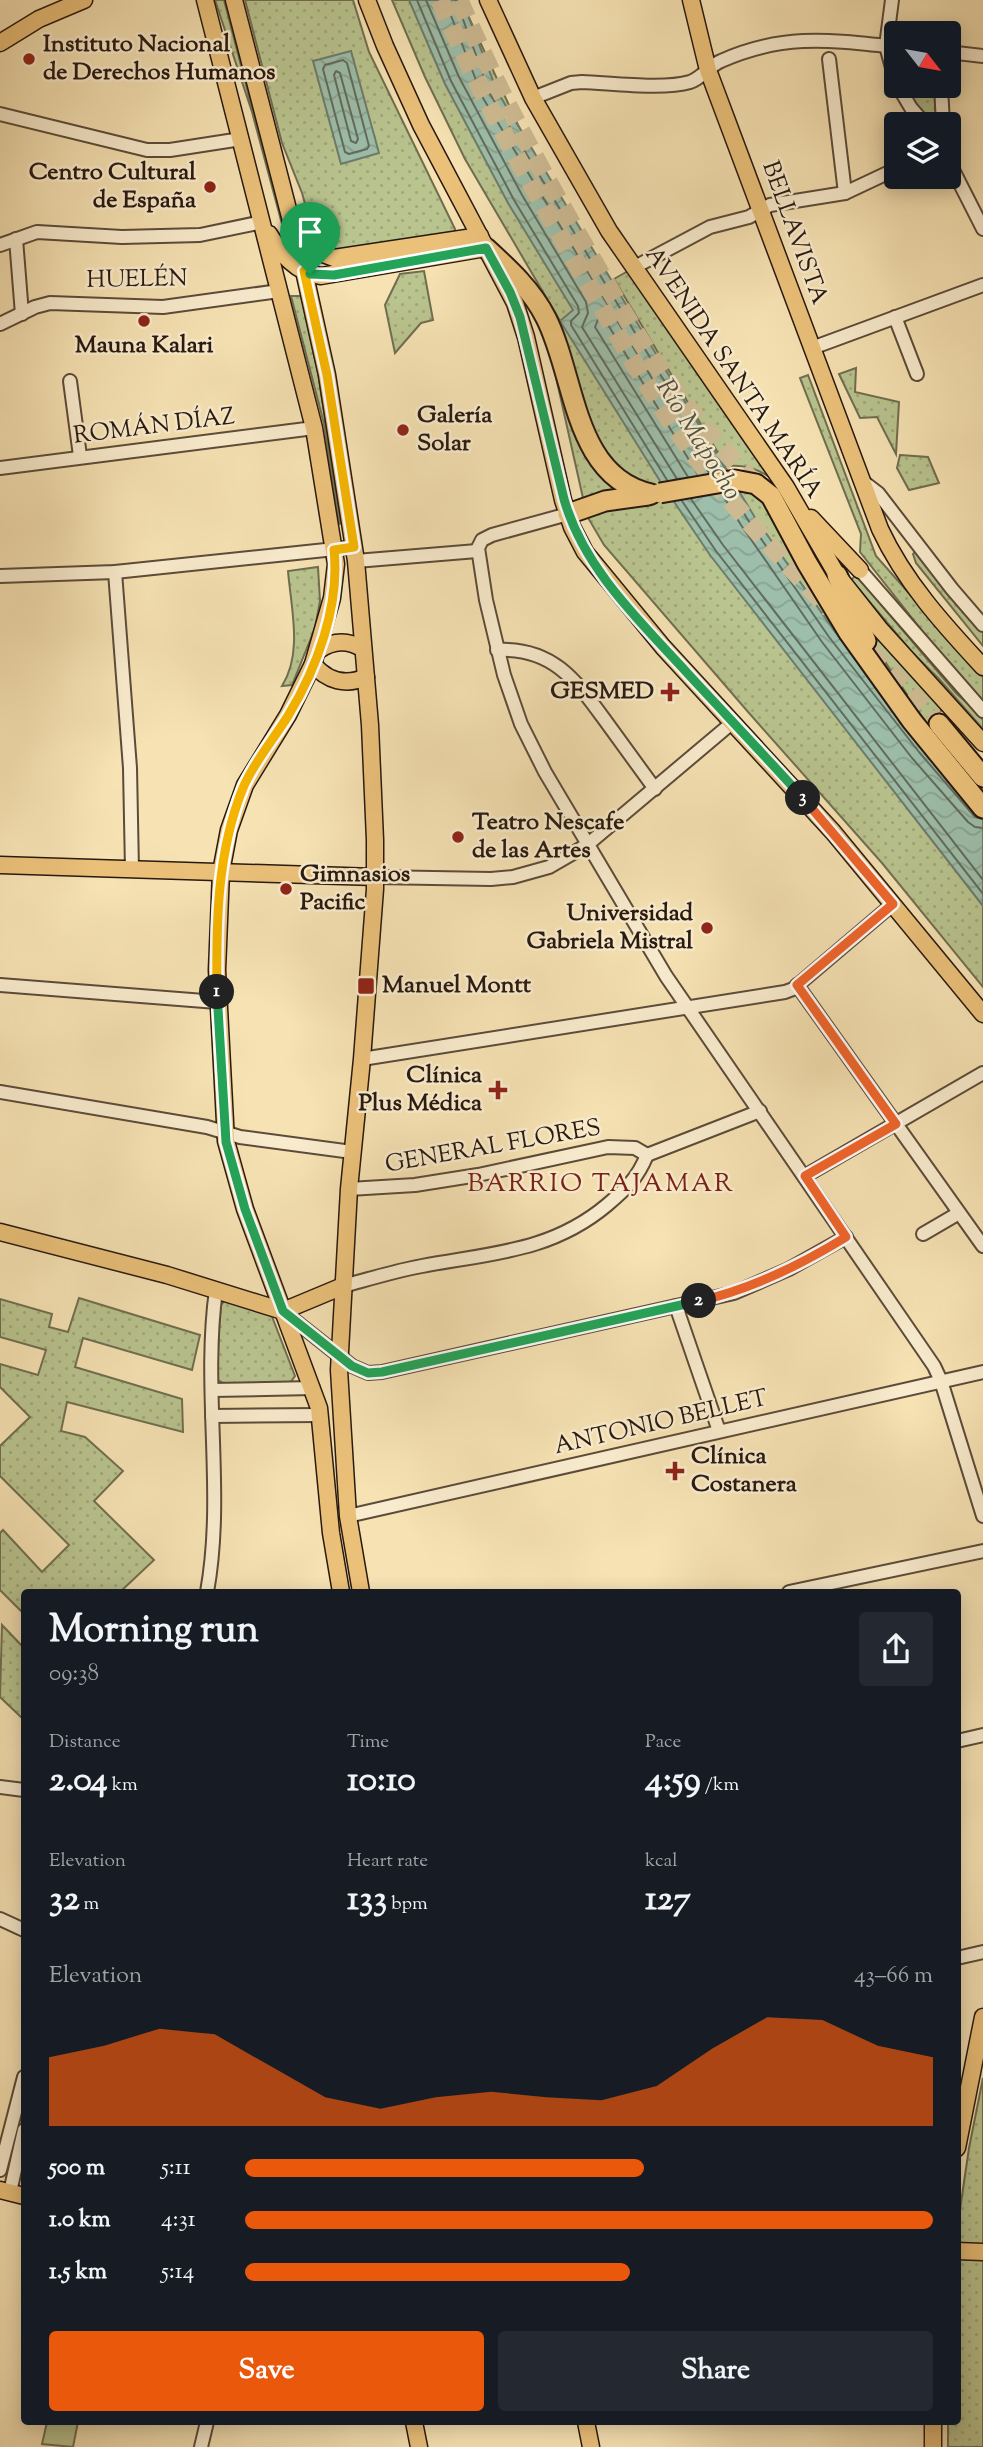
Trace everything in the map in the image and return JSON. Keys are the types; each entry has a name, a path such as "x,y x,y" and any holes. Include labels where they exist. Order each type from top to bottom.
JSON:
{"highway":[{"path":"483,242 525,288 547,319 587,438 600,462 618,481 633,489 655,494"},
{"path":"568,514 605,501 735,480 756,484 771,496 835,610 891,690 983,808"},
{"path":"837,575 891,690"},
{"path":"939,724 983,777"}],"main road":[{"path":"0,43 66,3 85,0"},
{"path":"205,0 314,428 334,550 335,581 316,657 288,715 245,785 229,830 221,872 217,1002 225,1132 245,1209 313,1388 320,1415 331,1533 340,1589"},
{"path":"234,0 295,233 327,375 355,554 366,677 373,770 375,877 362,1059 349,1189 340,1357 340,1407 348,1516 360,1589"},
{"path":"367,0 413,107 510,292 520,317 568,514 577,538 601,575 663,647 833,832 983,1014"},
{"name":"AVENIDA SANTA MARÍA","path":"488,0 533,98 576,176 633,268 797,504 837,575 879,628 983,743"},
{"name":"BELLAVISTA","path":"689,2 708,69 880,529 902,570 983,667"},
{"path":"262,222 285,257 304,271 315,275 327,275 483,242"},
{"path":"295,233 318,252 334,258 483,242"},
{"path":"797,504 860,570"},
{"path":"837,575 847,569 860,570"},
{"path":"316,657 332,643 343,642 363,649"},
{"path":"316,657 323,674 339,681 352,682 366,677"},
{"path":"0,865 375,877"},
{"path":"0,1232 87,1253 283,1311 343,1286"},
{"path":"961,2128 983,2017"},
{"path":"961,2251 983,2252"},
{"path":"415,2425 419,2447"},
{"path":"587,2425 591,2447"},
{"path":"933,2425 933,2447"}],"street":[{"path":"892,0 892,21"},
{"path":"533,98 582,82 666,85 689,83 724,59 785,41 813,40 884,45"},
{"path":"961,53 983,56"},
{"path":"830,60 845,193"},
{"path":"0,114 147,150 170,150 241,138"},
{"path":"633,268 700,231 749,217 775,204 845,193 884,175"},
{"path":"961,186 983,229"},
{"path":"0,245 33,232 122,237 200,235 262,222"},
{"path":"16,239 22,314"},
{"path":"812,348 983,285"},
{"name":"HUELÉN","path":"0,324 35,307 50,303 163,307 279,291"},
{"path":"895,317 917,374"},
{"path":"70,381 80,456"},
{"name":"ROMÁN DÍAZ","path":"0,468 314,428"},
{"name":"BELLAVISTA","path":"861,480 878,493 983,625"},
{"path":"568,514 492,535 480,542 477,551 497,650 527,737 659,966 934,1366 942,1381 983,1516"},
{"path":"0,576 115,572 334,550 355,554 477,551"},
{"path":"860,570 983,711"},
{"path":"115,572 130,768 132,870"},
{"path":"497,650 529,652 562,669 587,696 655,789"},
{"path":"375,877 461,880 513,877 550,867 587,845 733,722"},
{"path":"362,1059 785,992 797,985 893,904"},
{"path":"0,985 217,1002"},
{"path":"797,985 983,1246"},
{"path":"805,1176 983,1073"},
{"path":"0,1092 225,1132 240,1137 352,1152"},
{"path":"343,1286 419,1266 550,1240 589,1219 620,1194 639,1174 647,1155 760,1111"},
{"name":"GENERAL FLORES","path":"349,1189 415,1185 478,1175 608,1147 635,1148 647,1155"},
{"path":"923,1234 959,1213"},
{"path":"283,1311 340,1357 364,1372 382,1372 745,1290 846,1237"},
{"path":"207,1589 213,1554 212,1390 216,1290"},
{"path":"676,1306 719,1431"},
{"name":"ANTONIO BELLET","path":"348,1516 983,1372"},
{"path":"212,1390 313,1388"},
{"path":"212,1416 320,1415"},
{"path":"803,1589 983,1551"},
{"path":"961,1740 983,1735"},
{"path":"0,1787 21,1790"},
{"path":"0,1919 21,1929"},
{"path":"961,1957 983,1952"},
{"path":"0,2170 21,2089"},
{"path":"11,2193 21,2145"},
{"path":"201,2447 206,2425"}],"green space":[{"path":"215,0 224,0 286,239 252,112"},
{"path":"245,0 353,0 369,52 455,229 454,235 341,255 316,243 302,193 282,143"},
{"path":"392,0 461,0 518,125 573,220 740,491 751,491 766,500 838,629 835,632 764,531 811,610 983,816 983,987 882,863 604,545 587,516 547,337 560,321 465,159 425,77"},
{"path":"911,98 938,98 939,112 922,112"},
{"path":"424,271 433,320 421,323 395,353 385,305 400,274"},
{"path":"628,271 777,482 753,469 726,466 614,279"},
{"path":"291,296 301,296 318,373 341,523 339,524 324,424"},
{"path":"856,368 855,392 899,402 896,454 877,417 860,418 839,374"},
{"path":"808,375 876,556 983,677 983,701 942,656 860,552 861,534 800,378"},
{"path":"900,455 928,457 939,483 909,490 897,468"},
{"path":"916,551 983,630 983,646 916,563 913,554"},
{"path":"318,567 320,601 315,628 292,685 282,686 288,673 294,645 288,571"},
{"path":"856,575 956,693 977,712 983,720 983,729 851,580"},
{"path":"867,625 943,709 927,724 863,629"},
{"path":"79,1298 200,1335 192,1370 83,1338 75,1367 182,1399 183,1432 67,1402 61,1431 85,1437 123,1471 94,1501 154,1560 123,1589 21,1589 21,1611 0,1590 0,1533 3,1530 42,1572 69,1545 0,1476 0,1446 30,1417 0,1387 0,1364 38,1375 46,1350 0,1337 0,1299 52,1314 49,1327 68,1332"},
{"path":"226,1299 271,1314 295,1376 290,1383 223,1383 217,1380 220,1306"},
{"path":"2,1625 21,1645 21,1717 0,1697"},
{"path":"983,2078 983,2447 948,2447 948,2425 961,2425 961,2203"},
{"path":"46,2425 77,2425 73,2447 42,2444"}],"water":[{"name":"Río Mapocho","path":"409,0 462,0 497,91 754,516 835,632 983,816 983,906 710,555 660,481 560,321 573,310 508,203 445,84"},
{"path":"351,51 379,153 341,164 313,61"}],"tunnel":[{"path":"440,0 487,101 522,167 618,336 662,407 725,494 830,609"},
{"path":"459,0 521,132 633,328 687,407 760,490"},
{"path":"870,651 939,724"}],"place":[{"name":"Instituto Nacional de Derechos Humanos","path":"29,59"},
{"name":"Centro Cultural de España","path":"210,187"},
{"name":"Mauna Kalari","path":"144,321"},
{"name":"Galería Solar","path":"403,430"},
{"name":"GESMED","path":"670,692"},
{"name":"Teatro Nescafe de las Artes","path":"458,837"},
{"name":"Gimnasios Pacific","path":"286,889"},
{"name":"Universidad Gabriela Mistral","path":"707,928"},
{"name":"Manuel Montt","path":"366,986"},
{"name":"Clínica Plus Médica","path":"498,1090"},
{"name":"Clínica Costanera","path":"675,1471"}],"district":[{"name":"BARRIO TAJAMAR","path":"601,1184"}],"route":[{"path":"486,248 520,317 564,499 572,527 585,552 601,575 663,647 814,811 893,904 797,985 896,1124 805,1176 846,1237 745,1290 426,1364 373,1373 359,1370 340,1357 283,1311 245,1209 226,1142 217,970 221,872 237,804 254,766 300,694 319,650 335,581 334,550 354,547 327,375 304,271 310,274 334,275 486,248"}]}
